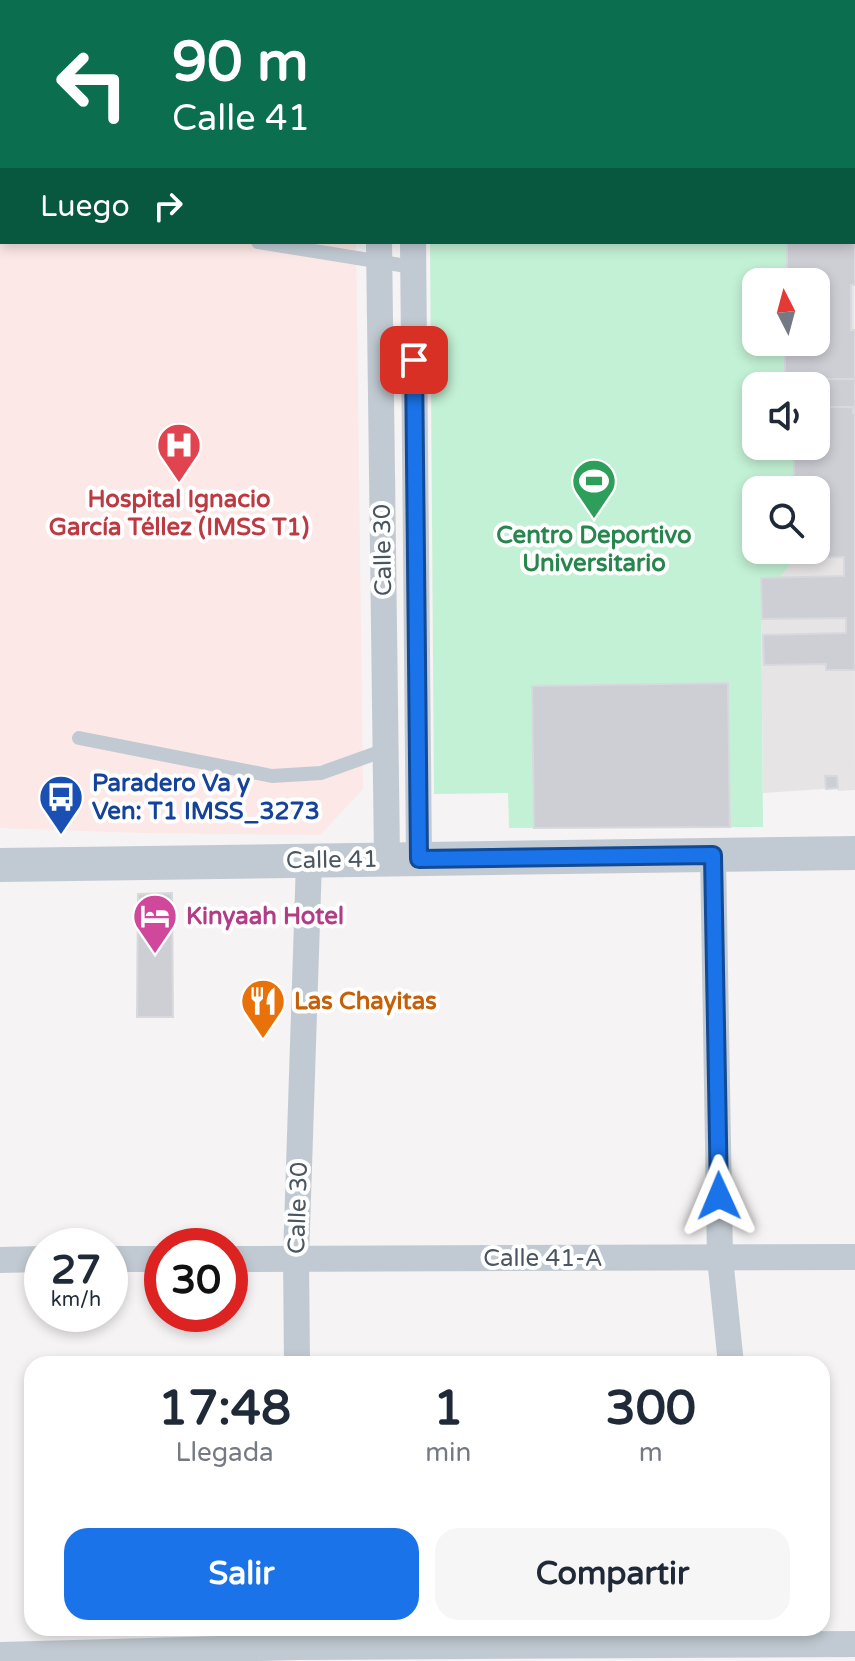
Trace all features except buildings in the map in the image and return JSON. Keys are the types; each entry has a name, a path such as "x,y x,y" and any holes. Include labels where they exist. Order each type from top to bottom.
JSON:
{"street":[{"name":"Calle 30","path":"379,252 385,750 403,859"},
{"name":"Calle 30","path":"403,859 413,254"},
{"name":"Calle 41","path":"0,865 855,853"},
{"path":"713,855 720,1258 730,1356"},
{"name":"Calle 30","path":"297,1356 296,1258 309,861"},
{"name":"Calle 41-A","path":"248,1259 855,1257"},
{"path":"0,1260 24,1259"},
{"path":"0,1655 122,1657 298,1638 676,1636 855,1644"}],"lane":[{"path":"282,244 413,254"},
{"path":"79,738 272,776 321,773 385,750"}],"shaded area":[{"name":"Hospital Ignacio García Téllez (IMSS T1)","path":"0,244 356,244 363,789 320,835 0,828"},
{"path":"854,244 855,790 838,791 837,788 763,793 761,578 780,577 787,564 830,564 830,476 794,476 794,460 830,460 830,372 785,372 785,356 830,356 829,268"}],"green space":[{"name":"Centro Deportivo Universitario","path":"430,244 786,244 786,268 742,268 742,356 785,356 785,372 742,372 742,460 794,460 794,476 742,476 742,564 790,564 780,577 761,578 763,827 509,828 508,793 434,794"}],"place":[{"name":"Hospital Ignacio García Téllez (IMSS T1)","path":"179,484"},
{"name":"Centro Deportivo Universitario","path":"594,520"},
{"name":"Paradero Va y Ven: T1 IMSS_3273","path":"61,836"},
{"name":"Kinyaah Hotel","path":"155,955"},
{"name":"Las Chayitas","path":"263,1040"}],"route":[{"path":"414,360 419,859 713,855 719,1196"}]}
